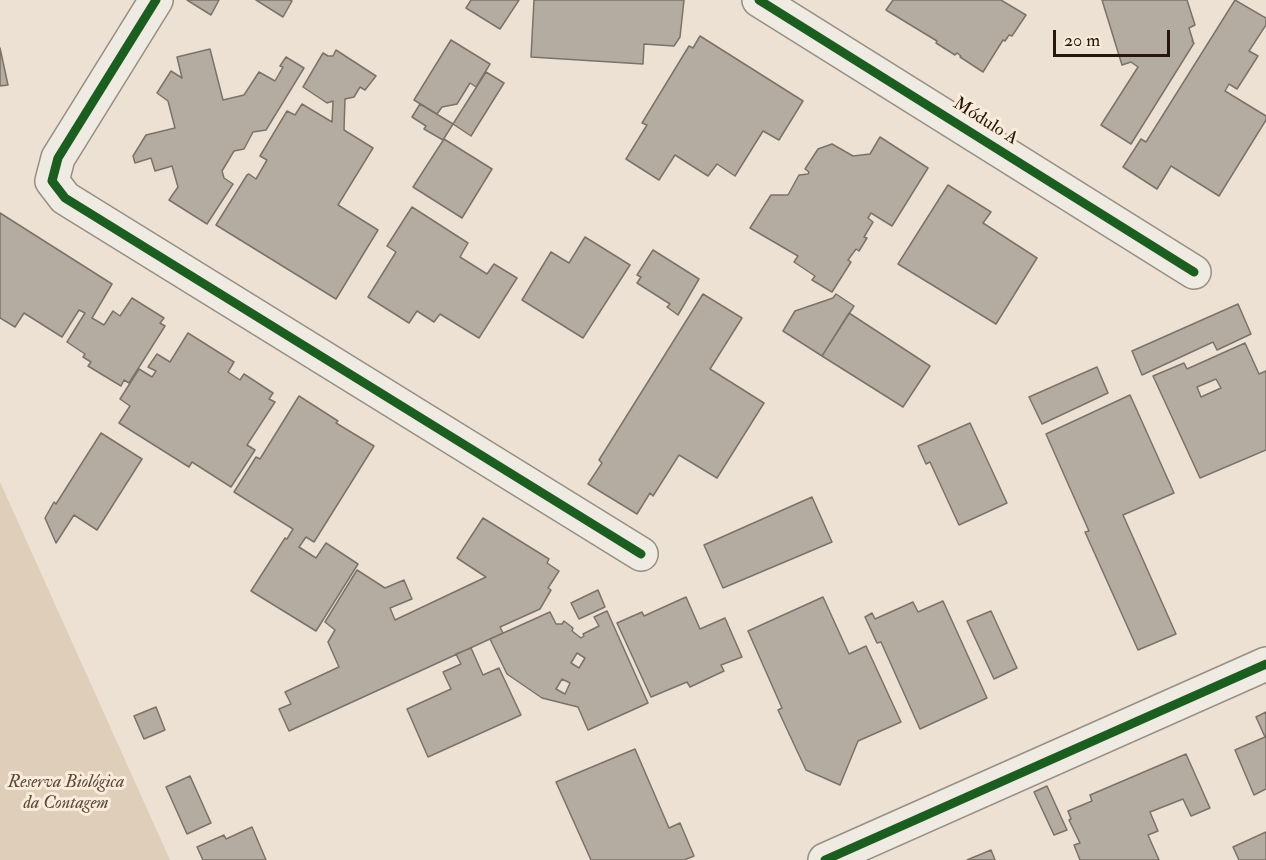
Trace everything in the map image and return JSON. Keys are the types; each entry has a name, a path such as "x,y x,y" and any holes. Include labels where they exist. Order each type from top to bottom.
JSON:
{"street":[{"path":"156,0 58,158 52,181 65,198 641,554"},
{"name":"Módulo A","path":"759,0 1194,272"},
{"path":"825,860 1266,664"}],"green space":[{"name":"Reserva Biológica da Contagem","path":"0,482 170,860 0,860"}],"building":[{"path":"187,0 219,0 211,15"},
{"path":"256,0 290,0 292,1 283,17"},
{"path":"471,0 519,0 500,29 466,8"},
{"path":"534,0 684,0 680,37 674,46 644,44 643,64 531,57"},
{"path":"893,0 1001,0 1026,15 1012,36 1009,35 1005,41 1003,40 983,72 957,53 955,55 936,43 937,41 886,10"},
{"path":"1102,0 1187,0 1195,25 1189,28 1194,43 1131,144 1101,125 1138,67 1131,62 1122,65"},
{"path":"1235,0 1266,18 1266,25 1249,51 1258,56 1237,89 1229,84 1225,91 1266,116 1266,120 1219,196 1171,166 1157,189 1123,167 1141,139 1146,142"},
{"path":"700,36 803,101 779,140 763,131 735,176 717,164 708,176 675,155 659,180 626,159 647,125 642,123 689,46 693,48"},
{"path":"451,40 490,64 476,87 470,83 457,104 442,107 437,114 414,100"},
{"path":"0,48 8,85 0,86"},
{"path":"210,49 223,100 244,95 259,72 275,81 286,57 304,68 266,130 253,132 244,149 234,151 222,171 224,178 233,184 207,224 169,200 178,187 172,166 155,171 151,158 135,163 133,156 146,135 175,128 168,101 157,93 171,71 182,78 177,57"},
{"path":"336,50 376,76 365,90 360,87 354,97 345,99 344,130 373,148 338,205 378,230 336,299 216,225 247,175 256,179 267,160 260,156 287,111 295,115 302,104 332,122 333,101 327,103 303,87 323,53 333,56"},
{"path":"486,72 504,83 471,136 453,124"},
{"path":"420,104 453,124 443,140 424,129 426,126 412,117"},
{"path":"880,137 928,168 892,226 871,213 868,218 873,222 864,237 867,238 859,251 856,249 848,260 851,262 832,292 812,280 815,276 794,262 798,256 750,228 771,195 788,195 799,175 808,174 809,172 805,169 818,149 832,144 853,156 870,154"},
{"path":"444,139 492,169 462,218 413,187"},
{"path":"948,185 991,212 983,223 1037,258 996,324 898,264"},
{"path":"412,207 468,243 460,257 487,274 494,264 517,278 479,338 440,314 434,322 417,311 409,323 368,297 396,252 387,246"},
{"path":"0,213 112,284 92,318 104,325 113,311 120,316 132,298 164,318 160,323 165,326 129,383 124,380 121,386 88,366 91,362 83,357 85,354 67,342 85,313 79,310 62,337 24,313 15,327 0,318"},
{"path":"585,237 630,265 583,338 522,300 551,252 569,263"},
{"path":"653,250 699,279 678,315 667,307 670,304 637,283 641,277 637,275"},
{"path":"703,294 742,318 710,369 764,403 717,478 679,455 653,496 650,493 637,514 588,484 602,463 599,460"},
{"path":"836,294 854,306 822,356 783,331 795,311 833,298"},
{"path":"1238,304 1251,334 1217,350 1213,342 1142,375 1132,351"},
{"path":"849,313 930,366 903,407 822,356"},
{"path":"188,333 234,362 228,372 240,380 244,374 273,393 269,399 275,402 247,445 255,450 231,487 192,462 189,467 119,423 130,406 120,399 139,369 152,377 156,371 148,367 157,354 170,362"},
{"path":"1245,343 1259,374 1266,371 1266,450 1200,478 1153,376 1184,363 1187,369","holes":["1216,379 1221,388 1201,397 1197,387"]},
{"path":"1097,367 1108,393 1042,424 1029,397"},
{"path":"1130,395 1174,493 1123,515 1176,634 1138,650 1085,532 1089,531 1046,434"},
{"path":"299,396 338,421 336,423 374,446 314,542 306,537 299,547 316,558 326,543 358,564 316,631 251,591 293,529 234,492 256,457 260,459"},
{"path":"970,423 1007,503 959,525 930,462 926,464 918,446"},
{"path":"101,433 142,459 97,530 74,515 56,543 45,518"},
{"path":"812,497 832,542 723,588 704,545"},
{"path":"483,518 549,559 547,563 559,571 548,588 551,590 540,609 500,627 503,633 289,731 279,709 291,704 285,692 339,667 328,642 335,630 325,622 357,570 385,588 404,580 412,599 390,608 395,620 486,577 457,558"},
{"path":"598,590 605,607 579,619 571,603"},
{"path":"686,597 700,629 725,618 742,657 721,665 724,671 690,687 687,682 651,697 617,623 642,612 644,616"},
{"path":"823,597 849,654 866,646 901,722 858,741 840,785 806,770 778,710 782,708 748,631"},
{"path":"943,601 987,698 920,729 881,642 877,643 865,617 872,613 875,619 913,602 918,612"},
{"path":"607,611 648,703 588,730 578,707 542,698 507,674 490,639 550,612 556,624 562,624 564,621 581,638 583,634 599,626 594,617","holes":["577,653 585,658 579,668 571,663","562,679 570,683 565,694 556,689"]},
{"path":"991,611 1017,668 994,679 967,621"},
{"path":"471,648 483,675 499,668 521,715 428,757 407,709 451,689 443,672 461,664 456,654"},
{"path":"156,707 165,730 144,739 134,716"},
{"path":"1266,712 1266,789 1254,795 1235,750 1265,737 1256,717"},
{"path":"635,749 669,828 680,823 694,856 684,860 591,860 556,782"},
{"path":"1186,754 1210,808 1191,816 1183,799 1150,812 1158,831 1148,835 1159,860 1080,860 1074,845 1080,843 1069,820 1071,819 1068,811 1092,801 1090,795"},
{"path":"190,776 211,823 187,834 166,787"},
{"path":"1047,786 1067,830 1054,835 1034,792"},
{"path":"252,827 266,860 203,860 197,847 224,835 226,839"},
{"path":"1266,832 1266,860 1239,860 1233,847"},
{"path":"991,850 995,860 967,860"}],"cycle path":[{"path":"156,0 58,158 52,181 65,198 641,554"},
{"path":"759,0 1194,272"},
{"path":"825,860 1266,664"}]}
